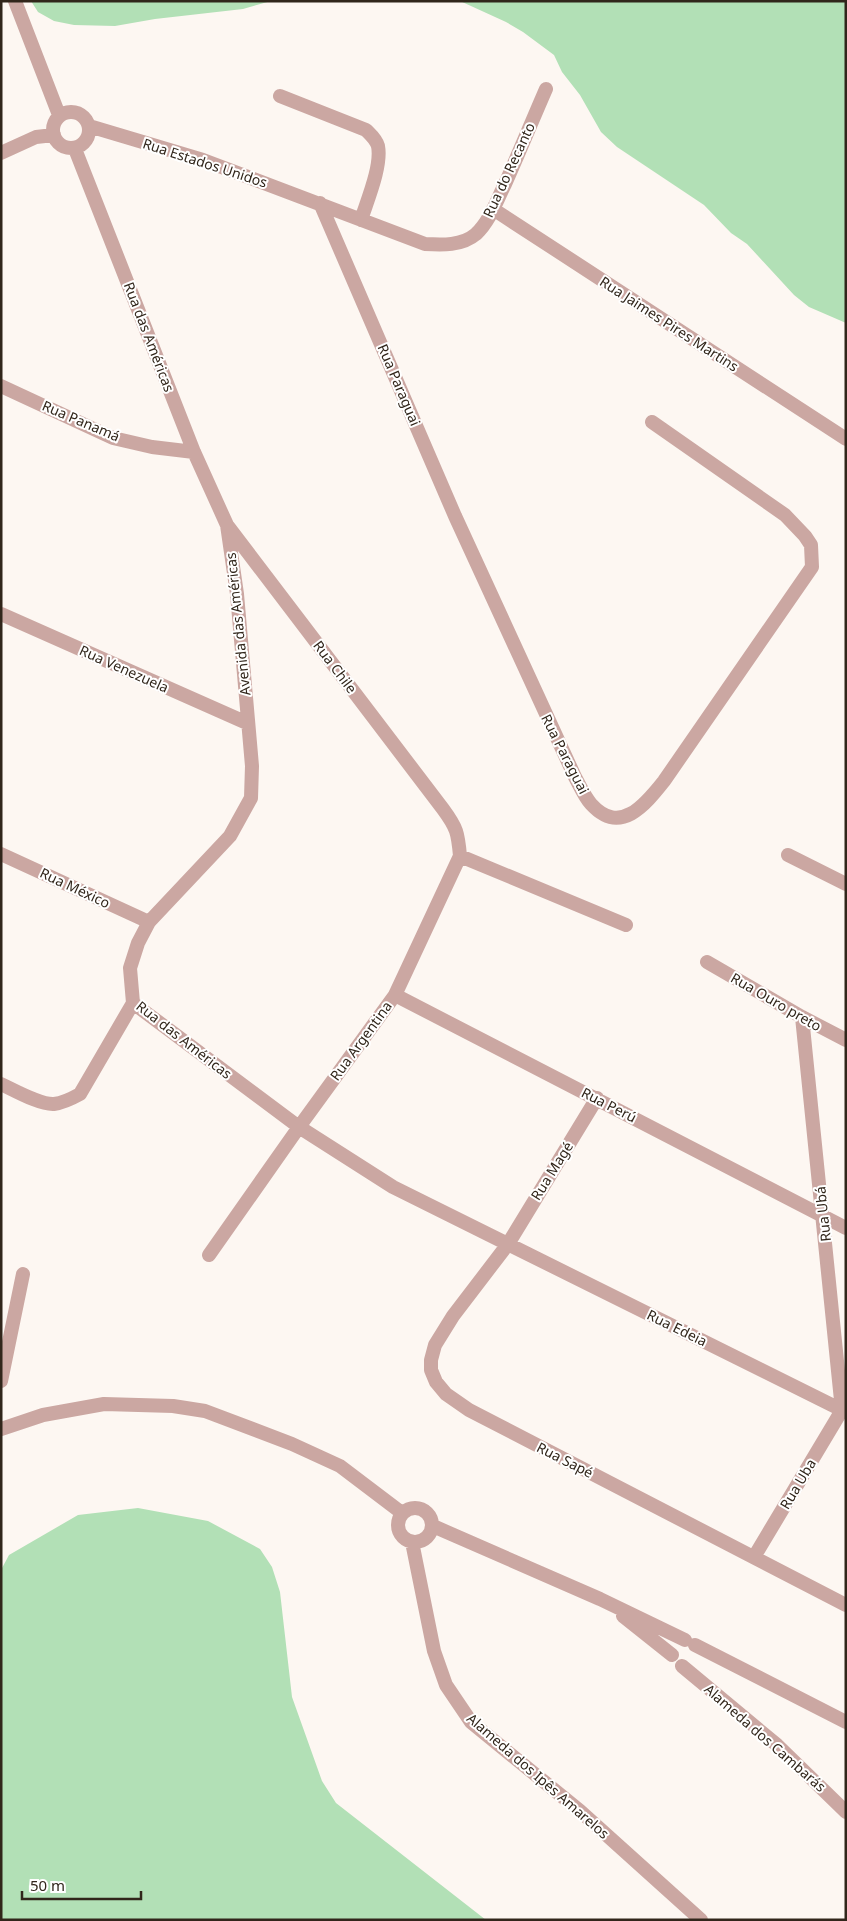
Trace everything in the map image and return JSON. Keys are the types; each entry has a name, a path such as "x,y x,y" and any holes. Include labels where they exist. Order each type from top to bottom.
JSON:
{"street":[{"path":"14,1 59,115"},
{"name":"Rua do Recanto","path":"320,203 425,244 444,246 463,242 476,234 493,209 546,89"},
{"path":"280,96 366,130 374,137 378,145 377,167 361,220"},
{"path":"64,113 76,113 82,116 89,126 88,138 85,143 75,149 64,148 59,144 54,135 53,127 59,115 64,113"},
{"name":"Rua Estados Unidos","path":"89,126 204,160 320,203"},
{"path":"1,153 36,137 54,135"},
{"name":"Rua das Américas","path":"75,149 194,452 227,524"},
{"name":"Rua Paraguai","path":"320,203 455,516 575,777 590,803 603,815 619,818 638,811 664,781 812,567 811,545 805,536 784,515 652,422"},
{"name":"Rua Jaimes Pires Martins","path":"493,209 846,439"},
{"name":"Rua Panamá","path":"1,386 113,438 194,452"},
{"name":"Avenida das Américas","path":"227,524 237,594 247,723"},
{"name":"Rua Chile","path":"227,524 455,826 460,856"},
{"name":"Rua Venezuela","path":"1,614 247,723"},
{"name":"Rua das Américas","path":"247,723 252,782 251,798 230,836 149,922 138,943 130,968 133,1003 299,1127 394,1187 508,1244"},
{"name":"Rua México","path":"1,854 149,922"},
{"path":"788,855 846,884"},
{"path":"460,856 626,925"},
{"name":"Rua Argentina","path":"210,1255 299,1127 395,995 460,856"},
{"name":"Rua Ouro preto","path":"707,962 802,1018 846,1040"},
{"name":"Rua Perú","path":"395,995 846,1228"},
{"path":"1,1084 52,1104 67,1101 80,1094 133,1003"},
{"name":"Rua Ubá","path":"802,1018 844,1411"},
{"name":"Rua Magé","path":"508,1244 597,1098"},
{"name":"Rua Edeia","path":"508,1244 844,1411"},
{"name":"Rua Sapé","path":"508,1244 453,1316 435,1345 430,1370 436,1382 446,1394 469,1410 846,1605"},
{"path":"1,1381 23,1274"},
{"path":"1,1429 43,1415 104,1404 173,1406 205,1411 292,1444 340,1466 402,1513 408,1508 422,1508 432,1518 433,1526 431,1533 420,1542 412,1542"},
{"name":"Rua Uba","path":"754,1558 844,1411"},
{"name":"Alameda dos Ipês Amarelos","path":"402,1513 398,1520 398,1527 400,1534 412,1542 434,1651 446,1685 471,1722 580,1811 702,1920"},
{"path":"433,1526 600,1599 846,1722"},
{"path":"600,1599 672,1655 677,1664 688,1666 696,1660 697,1650 690,1643"},
{"path":"672,1655 675,1645 690,1643"},
{"name":"Alameda dos Cambarás","path":"682,1666 777,1745 846,1812"}],"green space":[{"path":"31,1 271,1 243,9 155,19 115,26 74,25 54,21 38,12"},
{"path":"460,1 846,1 846,323 809,307 794,295 747,244 731,233 704,205 617,147 601,132 580,95 562,72 554,55 506,22"},
{"path":"138,1508 208,1521 260,1549 272,1567 280,1592 292,1697 322,1781 336,1803 486,1920 1,1920 1,1570 9,1555 78,1515"}]}
